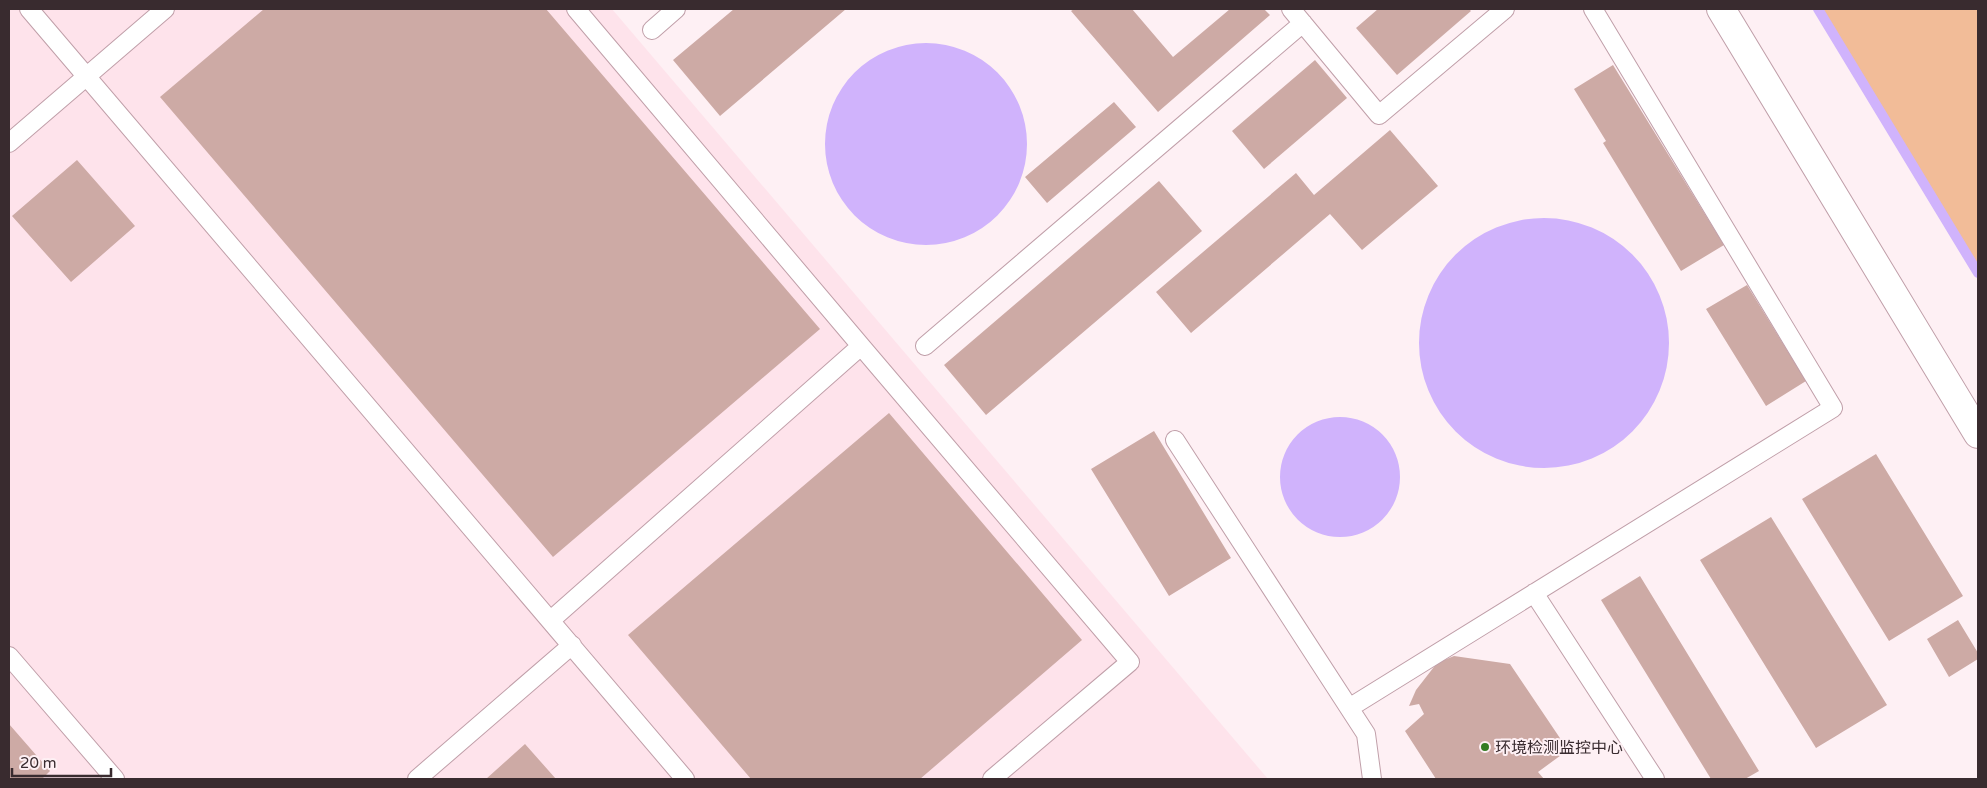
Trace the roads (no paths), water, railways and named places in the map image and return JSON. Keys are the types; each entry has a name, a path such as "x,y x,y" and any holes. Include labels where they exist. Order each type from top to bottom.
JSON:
{"street":[{"path":"1721,9 1978,434"}],"lane":[{"path":"29,9 685,779"},
{"path":"9,143 165,9"},
{"path":"576,9 1130,662 992,779"},
{"path":"652,30 676,9"},
{"path":"1291,9 1379,115 1505,9"},
{"path":"1349,708 1833,408 1593,9"},
{"path":"925,346 1303,23"},
{"path":"551,620 862,346"},
{"path":"1175,440 1366,734 1372,779"},
{"path":"1534,594 1655,779"},
{"path":"417,779 572,645"},
{"path":"9,656 115,779"}],"waterway":[{"path":"1818,9 1978,273"}],"place":[{"name":"环境检测监控中心","path":"1485,747"}]}
